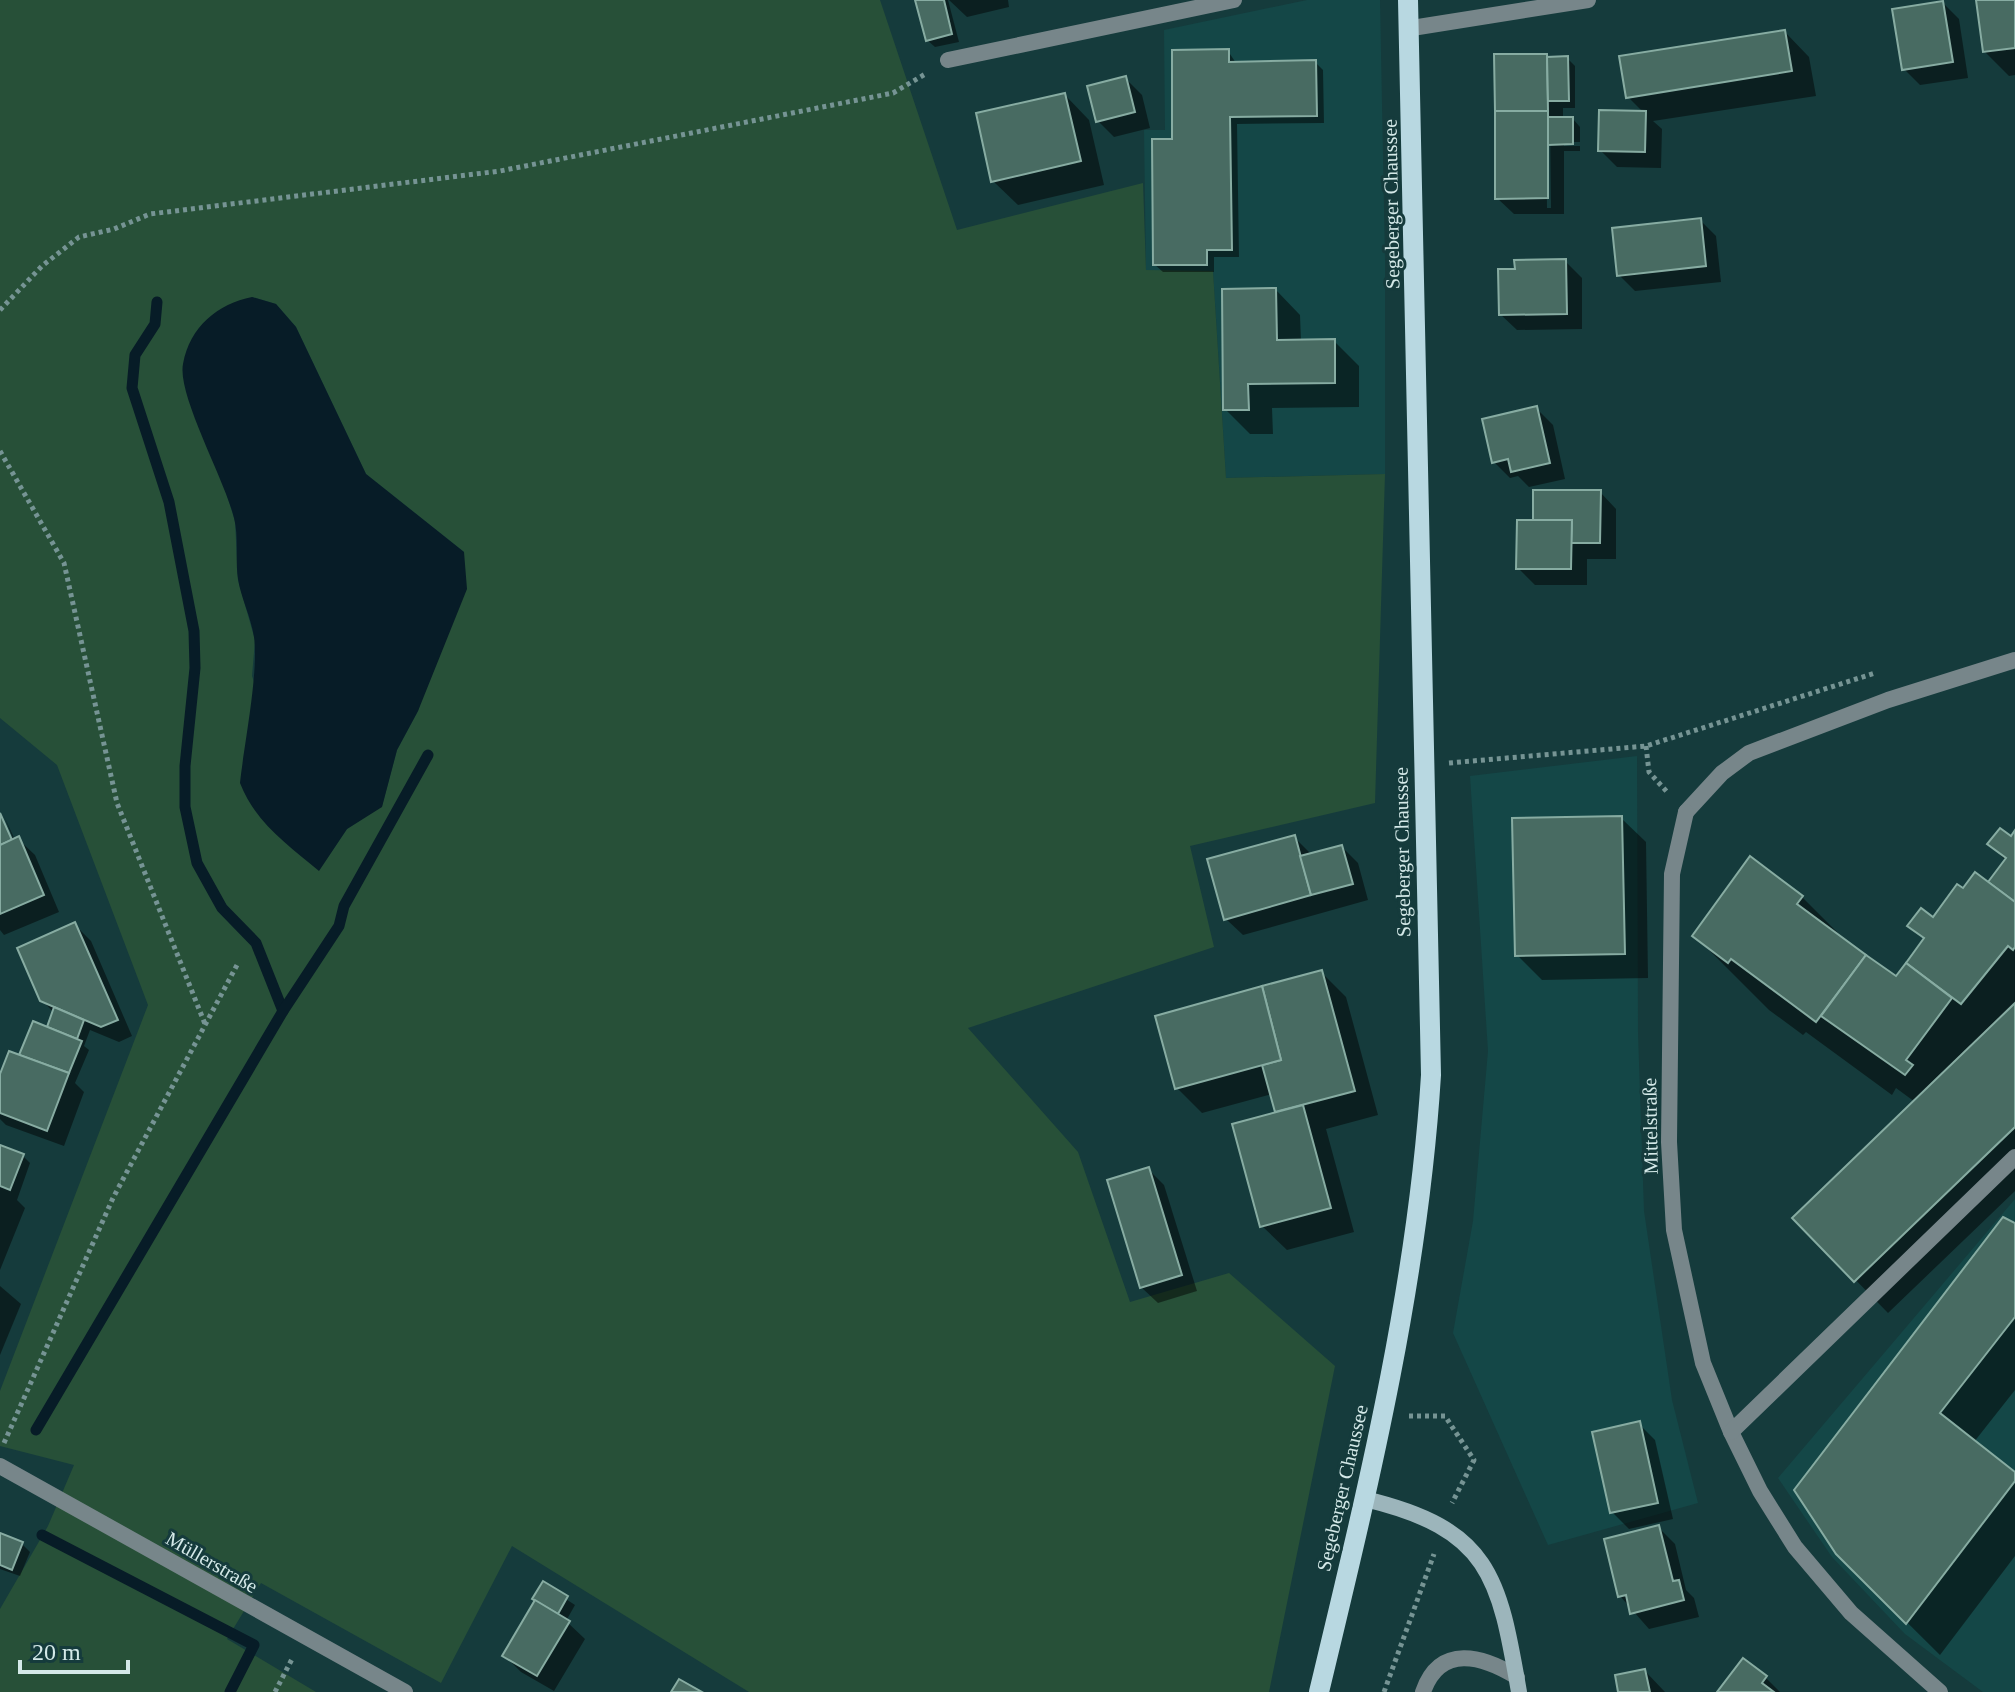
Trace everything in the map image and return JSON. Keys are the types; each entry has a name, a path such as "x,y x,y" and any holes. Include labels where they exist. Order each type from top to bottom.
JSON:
{"main road":[{"name":"Segeberger Chaussee","path":"1319,1692 1365,1499 1415,1246 1426,1158 1431,1075 1412,28 1408,0"}],"street":[{"path":"948,60 1234,0"},
{"path":"1412,28 1588,0"},
{"path":"1686,812 1722,773 1749,753 1888,700 2015,660"},
{"name":"Mittelstraße","path":"1686,812 1672,874 1669,1142 1674,1230 1703,1363 1731,1432 1760,1491 1819,1579 1851,1613 1940,1692"},
{"path":"1731,1432 2015,1157"},
{"name":"Müllerstraße","path":"0,1466 405,1692"},
{"path":"1365,1499 1407,1509 1444,1527 1489,1571 1499,1594 1518,1684"},
{"path":"1423,1692 1439,1667 1458,1658 1491,1661 1518,1684"}],"path":[{"path":"0,310 42,266 79,237 114,229 150,214 500,171 893,93 948,60"},
{"path":"0,451 64,563 117,803 205,1024"},
{"path":"1424,765 1646,746 1882,671"},
{"path":"1646,746 1649,772 1686,812"},
{"path":"0,1451 113,1198 237,965"},
{"path":"1422,1419 1445,1416 1474,1460 1458,1487"},
{"path":"1384,1692 1430,1567"},
{"path":"275,1692 303,1637"}],"shaded area":[{"path":"0,0 880,0 957,230 1143,183 1146,270 1213,271 1226,478 1385,474 1375,803 1190,846 1214,947 968,1028 1078,1152 1130,1302 1229,1273 1335,1366 1269,1692 749,1692 512,1546 441,1683 261,1583 227,1639 316,1692 0,1692 0,1609 48,1526 74,1465 0,1446 0,1391 148,1005 57,765 0,718","holes":["252,297 276,304 296,327 366,474 464,552 418,711 397,750 382,806 347,829 319,870 252,676 255,640 238,580 235,521 217,464"]},
{"path":"1307,0 1380,0 1385,474 1226,478 1213,271 1146,271 1144,130 1165,130 1164,30"},
{"path":"1637,756 1638,1033 1644,1211 1672,1400 1698,1503 1548,1545 1453,1333 1473,1221 1488,1051 1470,776"},
{"path":"2015,1199 2015,1692 1983,1692 1905,1634 1832,1557 1778,1478"}],"water":[{"path":"252,297 276,304 296,327 366,474 464,552 467,589 418,711 397,750 382,807 347,829 319,871 263,821 240,783 253,689 254,637 238,579 234,518 194,416 183,378 187,350 199,328 217,311"}],"building":[{"path":"915,0 944,0 952,34 926,41"},
{"path":"1976,0 2015,0 2015,48 1983,52"},
{"path":"1943,1 1953,62 1902,70 1892,9"},
{"path":"1785,30 1792,71 1626,98 1619,56"},
{"path":"1229,49 1229,62 1316,60 1317,116 1230,117 1232,250 1207,250 1207,265 1153,265 1152,139 1172,139 1172,50"},
{"path":"1494,54 1547,54 1548,111 1495,111"},
{"path":"1568,56 1569,101 1548,101 1547,57"},
{"path":"1126,76 1135,112 1096,122 1087,86"},
{"path":"1065,93 1081,161 991,182 976,113"},
{"path":"1599,110 1646,111 1645,152 1598,151"},
{"path":"1495,111 1548,111 1548,198 1495,199"},
{"path":"1548,117 1573,117 1573,144 1548,145"},
{"path":"1701,218 1706,266 1617,276 1612,228"},
{"path":"1566,259 1567,314 1499,315 1498,269 1515,269 1514,260"},
{"path":"1276,288 1277,340 1335,339 1335,383 1248,384 1249,410 1223,410 1222,289"},
{"path":"1537,406 1550,463 1511,472 1508,459 1492,463 1482,419"},
{"path":"1533,490 1601,490 1600,543 1571,543 1572,520 1533,520"},
{"path":"1517,520 1572,520 1571,569 1516,569"},
{"path":"0,813 12,840 0,845"},
{"path":"1622,816 1625,954 1515,956 1512,818"},
{"path":"2000,828 2011,836 2015,830 2015,902 1988,882 2006,858 1987,844"},
{"path":"1295,835 1311,895 1224,920 1207,859"},
{"path":"19,836 44,895 0,914 0,845"},
{"path":"1342,845 1353,884 1311,895 1300,856"},
{"path":"1750,856 1803,896 1797,904 1866,955 1816,1022 1731,959 1728,963 1692,936"},
{"path":"1975,872 2015,902 2015,947 2013,950 2008,946 1961,1004 1906,963 1924,938 1907,926 1921,908 1933,917 1957,884 1963,888"},
{"path":"75,922 118,1020 101,1027 40,1001 17,948"},
{"path":"1866,955 1896,976 1906,963 1952,998 1906,1060 1913,1065 1905,1075 1821,1016"},
{"path":"1322,970 1355,1091 1275,1112 1262,1065 1281,1060 1262,986"},
{"path":"1262,986 1281,1060 1175,1089 1155,1016"},
{"path":"2015,1003 2015,1127 1854,1282 1792,1218"},
{"path":"54,1007 84,1020 77,1039 47,1027"},
{"path":"33,1021 82,1041 69,1073 19,1055"},
{"path":"9,1051 69,1073 47,1131 0,1113 0,1074"},
{"path":"1303,1105 1331,1208 1260,1227 1232,1124"},
{"path":"0,1145 24,1154 10,1190 0,1186"},
{"path":"1149,1167 1182,1275 1140,1288 1107,1180"},
{"path":"2003,1217 2015,1223 2015,1317 1940,1413 2015,1472 2015,1481 1906,1624 1836,1554 1794,1490"},
{"path":"1640,1421 1658,1503 1610,1513 1592,1432"},
{"path":"1659,1525 1673,1581 1679,1580 1684,1600 1630,1614 1626,1595 1618,1597 1604,1539"},
{"path":"0,1533 23,1542 12,1570 0,1565"},
{"path":"543,1581 568,1596 558,1614 532,1599"},
{"path":"535,1600 570,1621 537,1676 502,1656"},
{"path":"1743,1658 1767,1676 1762,1683 1774,1692 1717,1692"},
{"path":"1645,1669 1650,1692 1618,1692 1615,1675"},
{"path":"679,1679 702,1692 671,1692"}],"waterway":[{"path":"157,302 155,324 135,355 132,388 169,502 194,631 195,668 185,766 185,807 197,863 222,908 256,943 283,1011"},
{"path":"36,1430 283,1011 339,926 344,906 428,755"},
{"path":"42,1535 254,1645 230,1692"}]}
